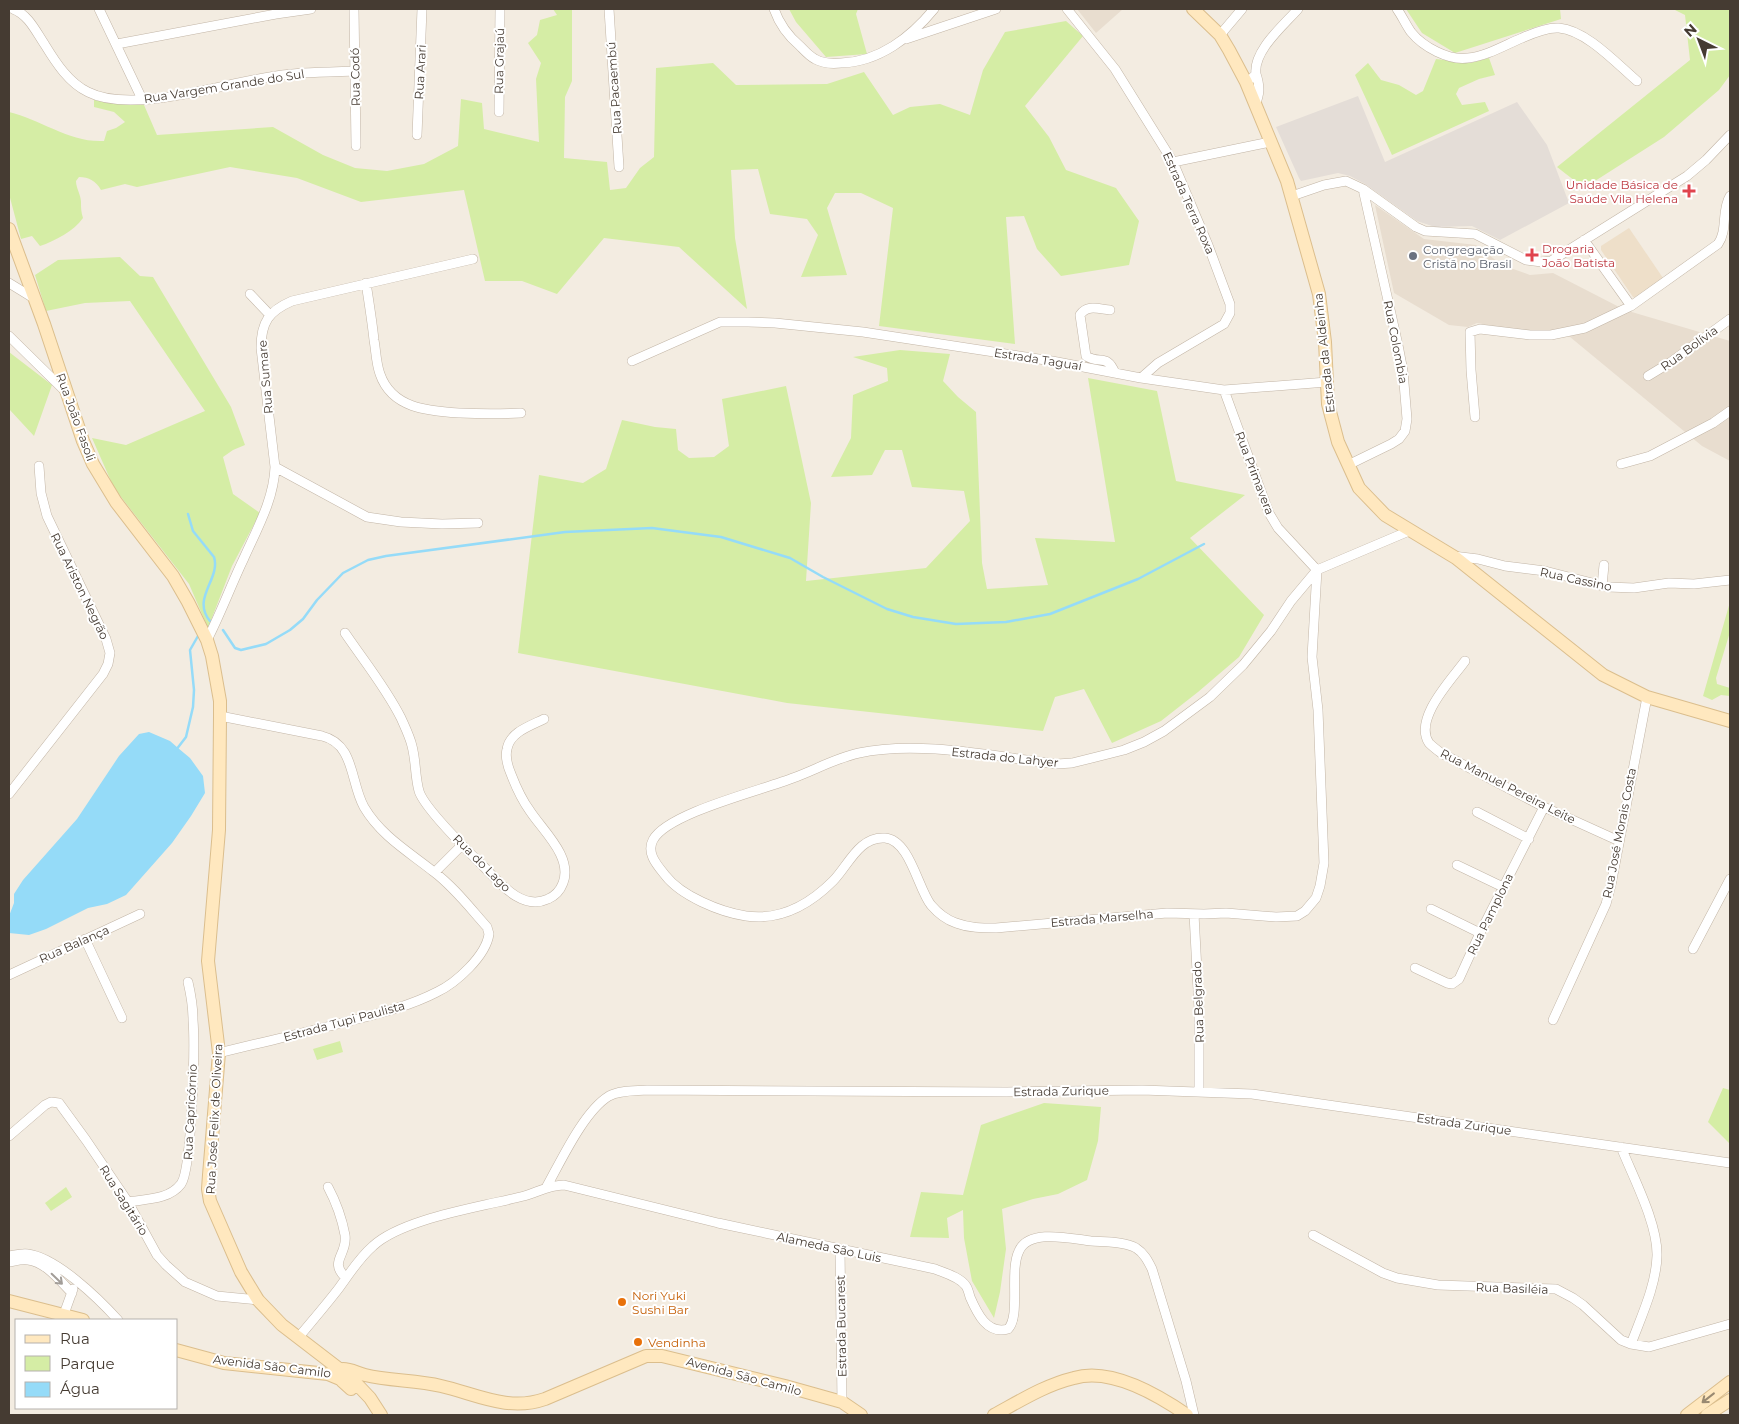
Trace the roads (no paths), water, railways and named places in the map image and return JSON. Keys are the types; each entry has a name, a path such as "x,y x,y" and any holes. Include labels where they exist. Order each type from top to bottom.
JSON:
{"main road":[{"name":"Estrada da Aldeinha","path":"1193,9 1220,35 1246,82 1287,181 1319,294 1325,342 1328,404 1338,442 1359,488 1385,515 1453,556 1603,675 1647,697 1730,721"},
{"name":"Rua João Fasoli","path":"9,229 83,441 104,484 172,576 188,602 207,640"},
{"name":"Rua José Felix de Oliveira","path":"207,640 216,672 220,701 218,830 208,961 219,1054 210,1158 209,1195 241,1272 258,1300 282,1325 348,1381 380,1415"},
{"path":"9,1301 80,1319"},
{"name":"Avenida São Camilo","path":"178,1351 224,1363 318,1372 337,1372 349,1369 365,1375 427,1383 483,1399 519,1404 534,1403 545,1399 652,1355 684,1360 842,1402 861,1415"},
{"name":"Avenida São Camilo","path":"348,1381 365,1375"},
{"path":"994,1415 1052,1385 1075,1377 1088,1375 1101,1376 1137,1386 1157,1395 1187,1415"},
{"path":"1687,1415 1728,1384"},
{"path":"1707,1415 1730,1400"}],"street":[{"name":"Rua Vargem Grande do Sul","path":"14,9 30,21 55,62 68,77 78,86 101,97 142,99 186,94 282,75 355,71"},
{"path":"99,9 142,99"},
{"path":"117,44 276,11 311,9"},
{"name":"Rua Codó","path":"354,9 356,146"},
{"name":"Rua Arari","path":"417,135 422,9"},
{"name":"Rua Grajaú","path":"499,112 500,9"},
{"name":"Rua Pacaembú","path":"609,9 619,167"},
{"path":"774,9 780,24 794,42 815,59 830,64 866,60 902,41 996,9"},
{"path":"902,41 934,9"},
{"name":"Estrada Terra Roxa","path":"1067,9 1115,69 1173,162 1208,245 1230,304 1230,314 1224,324 1158,363 1141,378"},
{"path":"1220,35 1242,9"},
{"path":"1256,105 1260,84 1256,74 1257,60 1262,50 1298,9"},
{"path":"1397,9 1421,42 1451,58 1468,59 1481,56 1538,31 1558,27 1570,30 1595,45 1637,81"},
{"path":"1246,82 1256,74"},
{"path":"1292,196 1337,182 1352,183 1416,227 1425,231 1475,234 1526,260 1551,261 1687,176 1706,160 1730,134"},
{"path":"1173,162 1270,142"},
{"name":"Rua Colombia","path":"1348,465 1398,439 1405,431 1407,419 1403,370 1363,189"},
{"path":"1475,417 1470,332 1480,329 1530,335 1560,334 1585,328 1631,306 1718,244 1723,236 1726,205 1730,196"},
{"path":"1584,240 1631,306"},
{"path":"250,294 270,315 279,307 292,301 473,259"},
{"path":"9,283 35,300"},
{"path":"366,283 380,375 385,386 394,396 412,407 428,411 484,414 521,413"},
{"path":"1110,310 1089,307 1083,310 1080,315 1086,356 1108,361 1115,373"},
{"name":"Rua Sumare","path":"207,640 225,605 265,512 275,479 260,348 261,333 270,315"},
{"name":"Rua Bolívia","path":"1648,376 1671,362 1730,319"},
{"name":"Estrada Taguaí","path":"632,361 720,322 748,322 863,332 1224,390 1327,382"},
{"path":"9,336 67,392"},
{"name":"Rua Primavera","path":"1224,390 1269,513 1278,528 1317,570"},
{"path":"1621,464 1650,456 1712,423 1730,410"},
{"name":"Rua Ariston Negrão","path":"9,794 102,674 108,664 110,653 100,625 47,516 41,493 39,466"},
{"path":"275,466 367,518 426,523 478,523"},
{"name":"Estrada do Lahyer","path":"650,850 657,834 694,812 791,779 832,761 859,753 898,749 932,749 1065,764 1124,750 1144,742 1164,731 1210,697 1244,665 1271,631 1291,601 1317,570 1409,531"},
{"name":"Rua Cassino","path":"1453,556 1478,558 1505,566 1545,571 1602,586 1634,588 1669,583 1694,584 1730,580"},
{"path":"1602,586 1604,565"},
{"name":"Estrada Marselha","path":"650,850 656,863 667,878 684,893 717,907 747,916 775,916 797,910 832,882 857,850 866,843 878,838 887,838 899,846 907,855 932,906 943,916 955,923 973,927 996,928 1149,914 1226,913 1276,917 1297,916 1312,904 1320,886 1324,863 1318,710 1312,657 1317,570"},
{"name":"Rua do Lago","path":"345,633 400,718 412,747 419,793 426,805 462,845 505,887 520,899 529,902 544,901 555,895 562,886 566,874 559,852 521,797 508,764 506,750 510,740 519,731 544,719"},
{"name":"Rua Manuel Pereira Leite","path":"1465,661 1432,706 1426,724 1426,735 1429,743 1441,753 1544,807 1619,841"},
{"name":"Rua José Morais Costa","path":"1553,1020 1606,904 1647,697"},
{"name":"Estrada Tupi Paulista","path":"219,1054 401,1007 438,992 458,978 475,962 489,934 487,927 435,872 387,836 372,819 364,806 343,748 334,740 220,716"},
{"name":"Rua Pamplona","path":"1415,968 1447,983 1452,984 1456,982 1544,807"},
{"path":"1477,812 1528,839"},
{"path":"435,872 462,845"},
{"path":"1457,865 1503,888"},
{"path":"1693,949 1730,879"},
{"path":"1431,909 1480,933"},
{"name":"Rua Balança","path":"9,975 140,914"},
{"name":"Rua Belgrado","path":"1194,914 1200,1009 1199,1090"},
{"path":"85,939 122,1018"},
{"name":"Rua Capricórnio","path":"128,1202 163,1196 180,1186 186,1174 190,1142 194,1031 188,982"},
{"name":"Estrada Zurique","path":"547,1186 581,1126 605,1100 620,1092 647,1090 1199,1090 1252,1094 1730,1163"},
{"name":"Rua Sagitário","path":"9,1136 38,1110 51,1102 59,1104 82,1134 128,1202 157,1255 184,1282 217,1296 258,1300"},
{"path":"1621,1147 1655,1236 1657,1254 1650,1288 1631,1344"},
{"name":"Alameda São Luis","path":"298,1338 358,1261 373,1246 398,1230 458,1212 525,1196 547,1186 564,1185 709,1220 935,1269 954,1277 967,1287 978,1312 987,1326 1004,1330 1010,1327 1013,1321 1015,1265 1018,1251 1024,1245 1036,1238 1052,1236 1118,1243 1134,1247 1147,1260 1152,1270 1186,1381 1194,1415"},
{"path":"328,1187 335,1201 345,1235 338,1268 346,1278"},
{"name":"Rua Basiléia","path":"1313,1235 1383,1273 1397,1278 1438,1285 1556,1289 1578,1301 1620,1340 1631,1344 1649,1347 1730,1324"},
{"name":"Estrada Bucarest","path":"840,1249 842,1402"},
{"path":"9,1256 28,1254 49,1261 92,1293 117,1319"},
{"path":"9,1262 27,1259 35,1262 43,1266 72,1293"},
{"path":"64,1314 76,1282"}],"water":[{"path":"149,732 170,741 190,758 203,776 205,793 191,816 172,843 126,895 107,904 88,908 46,929 29,935 9,933 9,916 14,903 14,894 23,880 77,819 119,756 139,734"}],"waterway":[{"path":"188,514 193,531 214,557 214,573 205,596 204,604 205,613 210,621"},
{"path":"223,630 235,648 241,650 266,644 290,630 303,619 317,600 343,573 368,560 565,532 652,528 721,537 790,558 887,609 913,617 956,624 1006,622 1050,614 1138,579 1204,544"},
{"path":"176,750 186,737 193,707 194,690 190,650 198,636"}],"place":[{"name":"Unidade Básica de Saúde Vila Helena","path":"1689,191"},
{"name":"Drogaria João Batista","path":"1532,255"},
{"name":"Congregação Cristã no Brasil","path":"1413,256"},
{"name":"Nori Yuki Sushi Bar","path":"622,1302"},
{"name":"Vendinha","path":"638,1342"}]}
